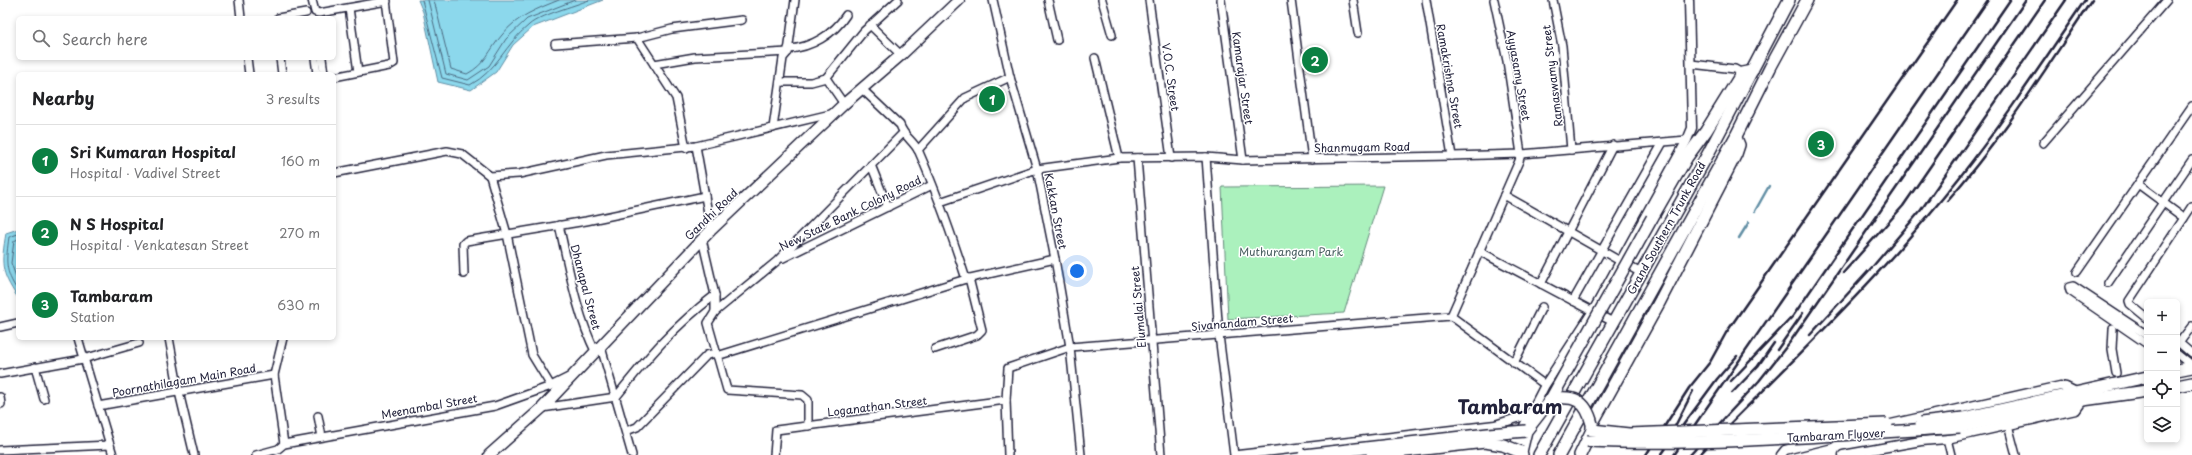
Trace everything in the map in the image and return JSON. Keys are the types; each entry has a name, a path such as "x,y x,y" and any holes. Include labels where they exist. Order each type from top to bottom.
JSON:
{"main road":[{"name":"Gandhi Road","path":"489,455 542,408 711,230 844,104 901,55 959,0"},
{"name":"Grand Southern Trunk Road","path":"1539,455 1641,273 1747,72 1789,0"},
{"name":"Grand Southern Trunk Road","path":"1559,455 1736,136 1770,68 1807,0"},
{"path":"1372,455 1485,442 1503,445 1521,454 1526,432 1551,399 1687,157 1747,72"},
{"path":"1580,455 1592,427 1660,301 1736,154 1739,145 1736,136"},
{"path":"2080,396 2144,378"},
{"path":"2180,385 2192,383"},
{"path":"2080,396 2144,391"},
{"path":"1551,399 1565,396 1578,400 1589,412 1592,427"},
{"name":"Tambaram Flyover","path":"1587,441 1638,443 1734,440 1960,427 2080,396"},
{"name":"Tambaram Flyover","path":"1592,427 1630,434 1915,423 1963,418 2052,403"},
{"path":"1304,455 1481,434 1526,432"}],"street":[{"path":"239,0 242,16"},
{"path":"312,0 316,15 386,1 394,63 389,66 336,77"},
{"path":"774,128 783,58 788,51 794,0"},
{"path":"780,82 812,82 826,78 870,25 898,0"},
{"name":"Kakkan Street","path":"993,0 1010,77 1037,169 1055,259 1070,347 1081,455"},
{"path":"1048,0 1058,40"},
{"path":"1102,0 1112,35"},
{"name":"V.O.C. Street","path":"1149,0 1171,158"},
{"name":"Kamarajar Street","path":"1221,0 1243,160"},
{"path":"1291,0 1312,159"},
{"path":"1353,0 1358,33"},
{"name":"Ramakrishna Street","path":"1426,0 1452,156"},
{"name":"Ayyasamy Street","path":"1494,0 1509,75 1521,154"},
{"name":"Ramaswamy Street","path":"1553,0 1562,46 1572,150"},
{"path":"1509,455 1545,385 1593,311 1687,140 1692,128 1689,0"},
{"path":"2043,143 2167,0"},
{"path":"349,8 358,72"},
{"path":"289,16 306,13"},
{"path":"654,64 695,57 788,51 813,43 840,24 846,15"},
{"path":"555,44 637,38 672,29 742,20"},
{"path":"870,25 901,55"},
{"path":"637,38 676,98 686,148"},
{"path":"1095,58 1119,158"},
{"path":"247,60 249,72"},
{"path":"280,60 282,72"},
{"path":"315,60 317,72"},
{"path":"322,60 324,72"},
{"path":"1691,64 1735,69 1747,72"},
{"path":"918,150 965,98 1010,77"},
{"path":"826,78 844,104"},
{"path":"862,89 900,125 902,133 918,150 940,202 967,278 982,330 977,335 935,349"},
{"path":"2077,272 2192,106"},
{"path":"490,176 520,174 606,155 686,148 835,113"},
{"path":"808,426 808,400 802,395 727,390 708,323 715,312 777,260 902,133"},
{"name":"Shanmugam Road","path":"940,202 1037,169 1119,158 1206,157 1243,160 1521,154 1613,145 1662,144 1687,140"},
{"path":"1573,301 1662,144"},
{"path":"1541,284 1613,145"},
{"path":"696,146 711,230"},
{"path":"336,173 447,151 462,154 490,176 507,234 532,355 551,386"},
{"path":"1521,154 1451,316 1545,385"},
{"path":"1206,157 1219,335 1234,455"},
{"name":"Elumalai Street","path":"1137,158 1161,455"},
{"path":"2108,283 2192,160"},
{"path":"871,165 888,206"},
{"path":"2138,184 2184,218"},
{"name":"New State Bank Colony Road","path":"777,260 932,185"},
{"path":"1504,195 1641,273"},
{"path":"464,274 464,242 705,196"},
{"path":"2144,316 2130,304 2129,301 2192,206"},
{"name":"Dhanapal Street","path":"559,225 580,314 598,350 616,397 632,455"},
{"path":"702,239 714,295 715,312"},
{"path":"1479,251 1613,322"},
{"path":"626,431 637,427 707,355 717,354 967,278 1055,259"},
{"path":"2144,333 2073,286 2069,287 2070,291 2144,342"},
{"path":"542,408 616,397 655,348 687,316 714,295"},
{"path":"1514,363 1542,307"},
{"name":"Sivanandam Street","path":"1008,455 1006,400 1008,368 1070,347 1451,316"},
{"path":"0,327 16,324"},
{"path":"2180,340 2192,326"},
{"path":"2113,329 2112,349 2116,373"},
{"path":"78,340 113,455"},
{"path":"169,340 178,392 194,455"},
{"path":"283,340 274,375 284,444"},
{"path":"0,374 83,359 139,343"},
{"path":"2180,344 2190,351"},
{"path":"35,367 44,399"},
{"name":"Poornathilagam Main Road","path":"98,406 274,375"},
{"name":"Meenambal Street","path":"256,455 278,449 284,444 495,406 551,386 573,375"},
{"path":"1781,455 1786,450 1938,412 2060,386 2066,387 2080,396 2076,410 1947,438 1921,440 1843,455"},
{"name":"Loganathan Street","path":"774,455 776,430 1006,400"},
{"path":"1238,455 1495,425 1530,414"},
{"path":"318,416 322,437"},
{"path":"2008,425 2016,455"},
{"path":"1947,438 1951,455"},
{"path":"0,450 110,445"}],"green space":[{"name":"Muthurangam Park","path":"1383,186 1344,313 1228,319 1222,187"}],"water":[{"path":"418,0 603,0 533,27 513,45 496,72 471,90 438,82 423,12"},
{"path":"16,230 16,295 8,281 3,267 3,252 6,233"}],"waterway":[{"path":"1755,211 1769,186"},
{"path":"1739,238 1749,222"}],"railway":[{"path":"1646,455 1689,388 1710,362 1726,333 1957,0"},
{"path":"1674,455 1988,0"},
{"path":"1731,381 1793,316 2010,0"},
{"path":"1690,455 1759,381 1790,342 2026,0"},
{"path":"1843,273 1903,206 2045,0"},
{"path":"1810,335 1874,265 1921,210 2066,0"},
{"path":"1699,455 1833,320 1929,215 1992,135 2085,0"},
{"path":"1947,201 2005,128 2092,0"},
{"path":"1777,350 1803,313"},
{"path":"1732,393 1758,366 1774,343"},
{"path":"1661,455 1717,379 1737,356"},
{"path":"1670,436 1693,391"}],"place":[{"name":"N S Hospital","path":"1315,60"},
{"name":"Sri Kumaran Hospital","path":"992,99"},
{"name":"Tambaram","path":"1821,144"}],"district":[{"name":"Tambaram","path":"1510,406"}]}
